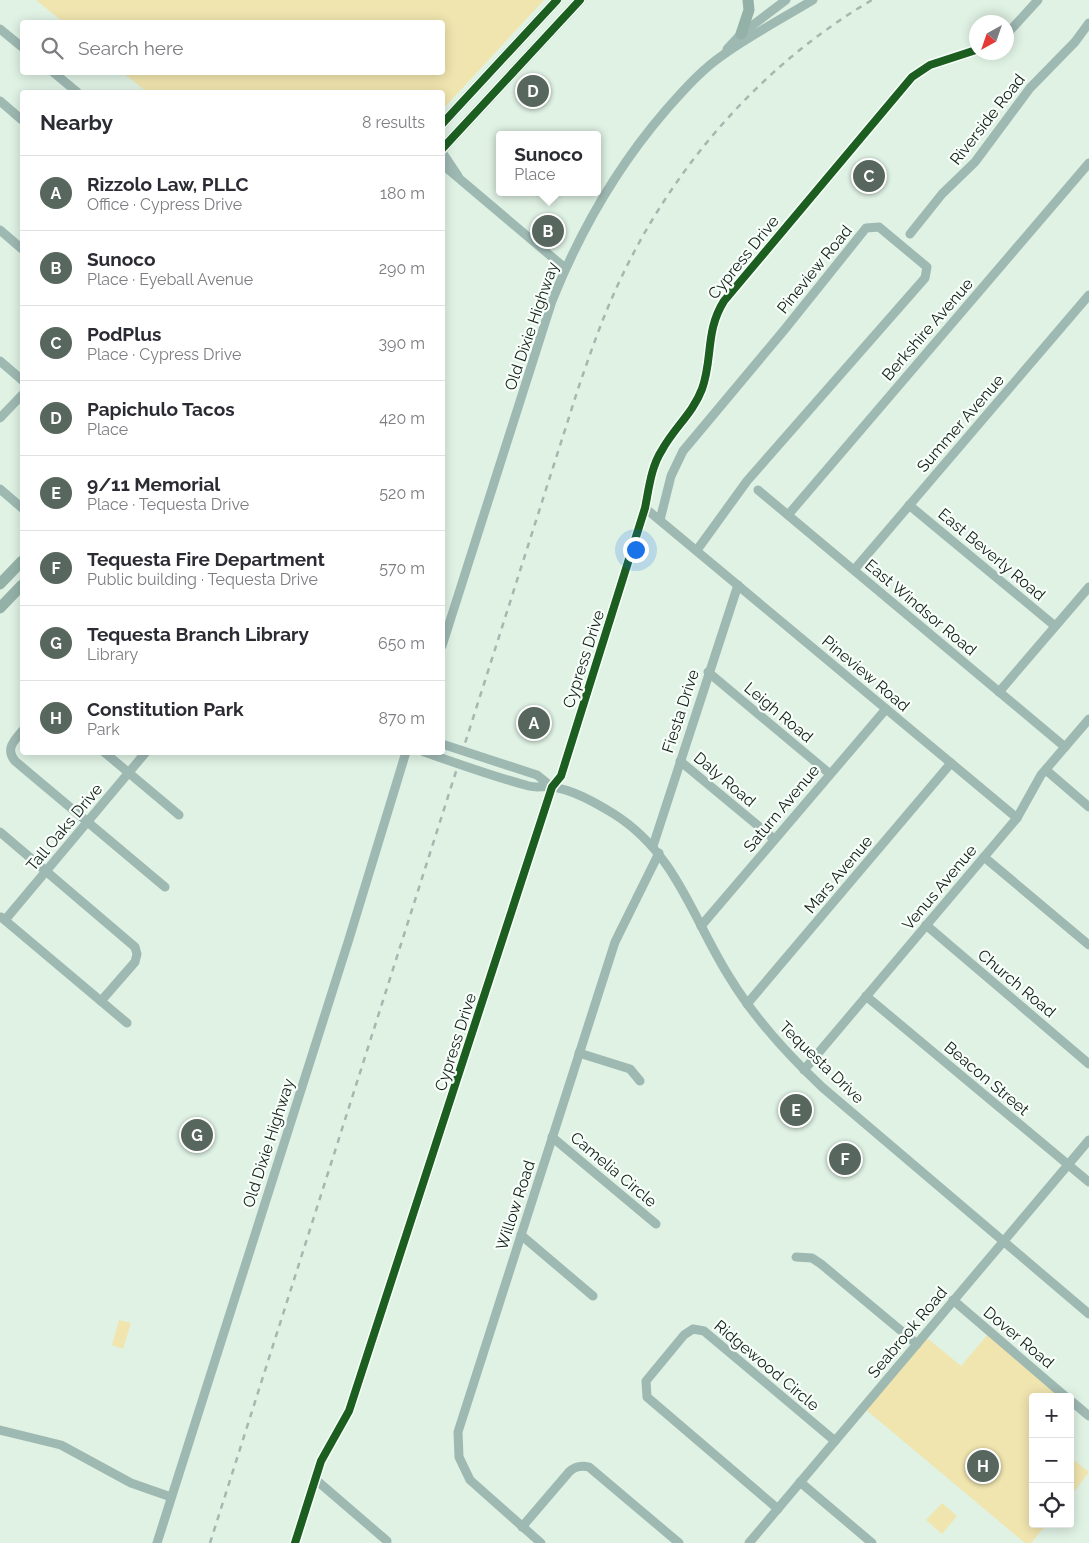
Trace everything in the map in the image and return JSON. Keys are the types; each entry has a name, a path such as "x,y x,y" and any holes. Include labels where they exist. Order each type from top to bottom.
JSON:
{"main road":[{"path":"445,121 557,0"},
{"path":"445,147 580,0"},
{"path":"741,34 749,10 748,0"},
{"path":"0,584 20,563"},
{"path":"0,608 20,587"}],"street":[{"name":"Old Dixie Highway","path":"445,631 552,301 565,268 594,211 629,155 680,94 722,55 741,34 786,0"},
{"path":"762,31 803,0"},
{"name":"Old Dixie Highway","path":"722,55 813,0"},
{"path":"1014,26 1038,0"},
{"name":"Riverside Road","path":"910,234 942,194 975,162 1030,88 1075,42 1089,22"},
{"path":"0,29 20,45"},
{"name":"Cypress Drive","path":"295,1543 328,1446 349,1411 552,787 561,776 644,510 653,469 661,451 692,410 700,393 706,373 712,327 724,301 912,77 930,65 969,52"},
{"path":"57,75 75,90"},
{"path":"0,101 20,118"},
{"path":"445,154 460,178"},
{"name":"Berkshire Avenue","path":"788,515 1089,163"},
{"path":"445,166 565,268"},
{"name":"Pineview Road","path":"660,520 671,476 683,450 786,329 866,228 879,227 927,267 925,278 747,481 696,550"},
{"path":"0,230 20,247"},
{"name":"Summer Avenue","path":"854,570 1089,295"},
{"path":"0,361 20,378"},
{"path":"0,418 20,397"},
{"path":"0,489 20,506"},
{"name":"East Windsor Road","path":"758,490 1065,747"},
{"name":"East Beverly Road","path":"909,505 1055,626"},
{"name":"Pineview Road","path":"644,510 660,520 1017,818"},
{"name":"Fiesta Drive","path":"656,849 680,761 738,585"},
{"path":"999,692 1089,587"},
{"name":"Leigh Road","path":"708,672 830,774"},
{"name":"Saturn Avenue","path":"701,926 886,709"},
{"name":"Venus Avenue","path":"804,1070 1017,818 1035,784 1089,719"},
{"path":"20,734 12,744 11,756 165,887"},
{"name":"Tequesta Drive","path":"445,745 537,775 552,787"},
{"path":"107,755 179,815"},
{"name":"Tall Oaks Drive","path":"2,918 47,871 144,755"},
{"name":"Old Dixie Highway","path":"157,1543 349,939 405,755"},
{"name":"Tequesta Drive","path":"433,755 532,787 552,787 580,796 607,810 632,827 656,849 678,880 726,972 747,1004 804,1070 1089,1314"},
{"name":"Daly Road","path":"680,761 774,839"},
{"name":"Mars Avenue","path":"747,1004 951,763"},
{"path":"1046,770 1089,807"},
{"path":"0,832 135,947 137,954 135,962 101,1001"},
{"name":"Willow Road","path":"542,1543 470,1480 460,1464 457,1445 460,1426 616,938 656,849"},
{"path":"984,856 1089,945"},
{"path":"2,918 127,1023"},
{"name":"Church Road","path":"926,925 1089,1064"},
{"name":"Beacon Street","path":"866,996 1089,1182"},
{"path":"579,1053 630,1069 640,1081"},
{"name":"Camelia Circle","path":"552,1137 656,1224"},
{"name":"Seabrook Road","path":"749,1543 1089,1140"},
{"path":"521,1235 593,1296"},
{"path":"796,1257 808,1257 821,1264 917,1344"},
{"name":"Dover Road","path":"953,1300 1061,1393"},
{"name":"Ridgewood Circle","path":"778,1509 647,1397 646,1381 684,1335 693,1330 704,1330 835,1441"},
{"path":"1074,1403 1089,1416"},
{"path":"0,1430 60,1445 132,1483 171,1497"},
{"path":"522,1527 573,1468 584,1466 589,1467 679,1543"},
{"path":"315,1480 387,1541"},
{"path":"800,1482 872,1543"}],"shaded area":[{"path":"36,0 544,0 445,107 445,90 144,90 126,75 445,75 445,20 61,20"},
{"path":"119,1320 131,1323 123,1349 112,1345"},
{"path":"989,1333 1059,1393 1029,1393 1029,1528 1044,1528 1031,1543 1025,1543 865,1409 926,1337 961,1366"},
{"path":"1074,1460 1089,1472 1074,1492"},
{"path":"942,1503 957,1516 942,1534 926,1520"}],"railway":[{"path":"210,1543 578,389 609,304 644,234 669,194 696,156 726,120 759,86 795,54 832,26 872,0"}],"cycle path":[{"path":"445,121 557,0"},
{"path":"445,146 580,0"},
{"path":"295,1543 321,1461 349,1411 552,787 561,776 645,508 655,463 667,442 694,406 702,389 714,323 718,312 724,301 912,77 930,65 969,52"}],"place":[{"name":"Papichulo Tacos","path":"533,91"},
{"name":"PodPlus","path":"869,176"},
{"name":"Sunoco","path":"548,231"},
{"name":"Rizzolo Law, PLLC","path":"534,723"},
{"name":"9/11 Memorial","path":"796,1110"},
{"name":"Tequesta Branch Library","path":"197,1135"},
{"name":"Tequesta Fire Department","path":"845,1159"},
{"name":"Constitution Park","path":"983,1466"}]}
